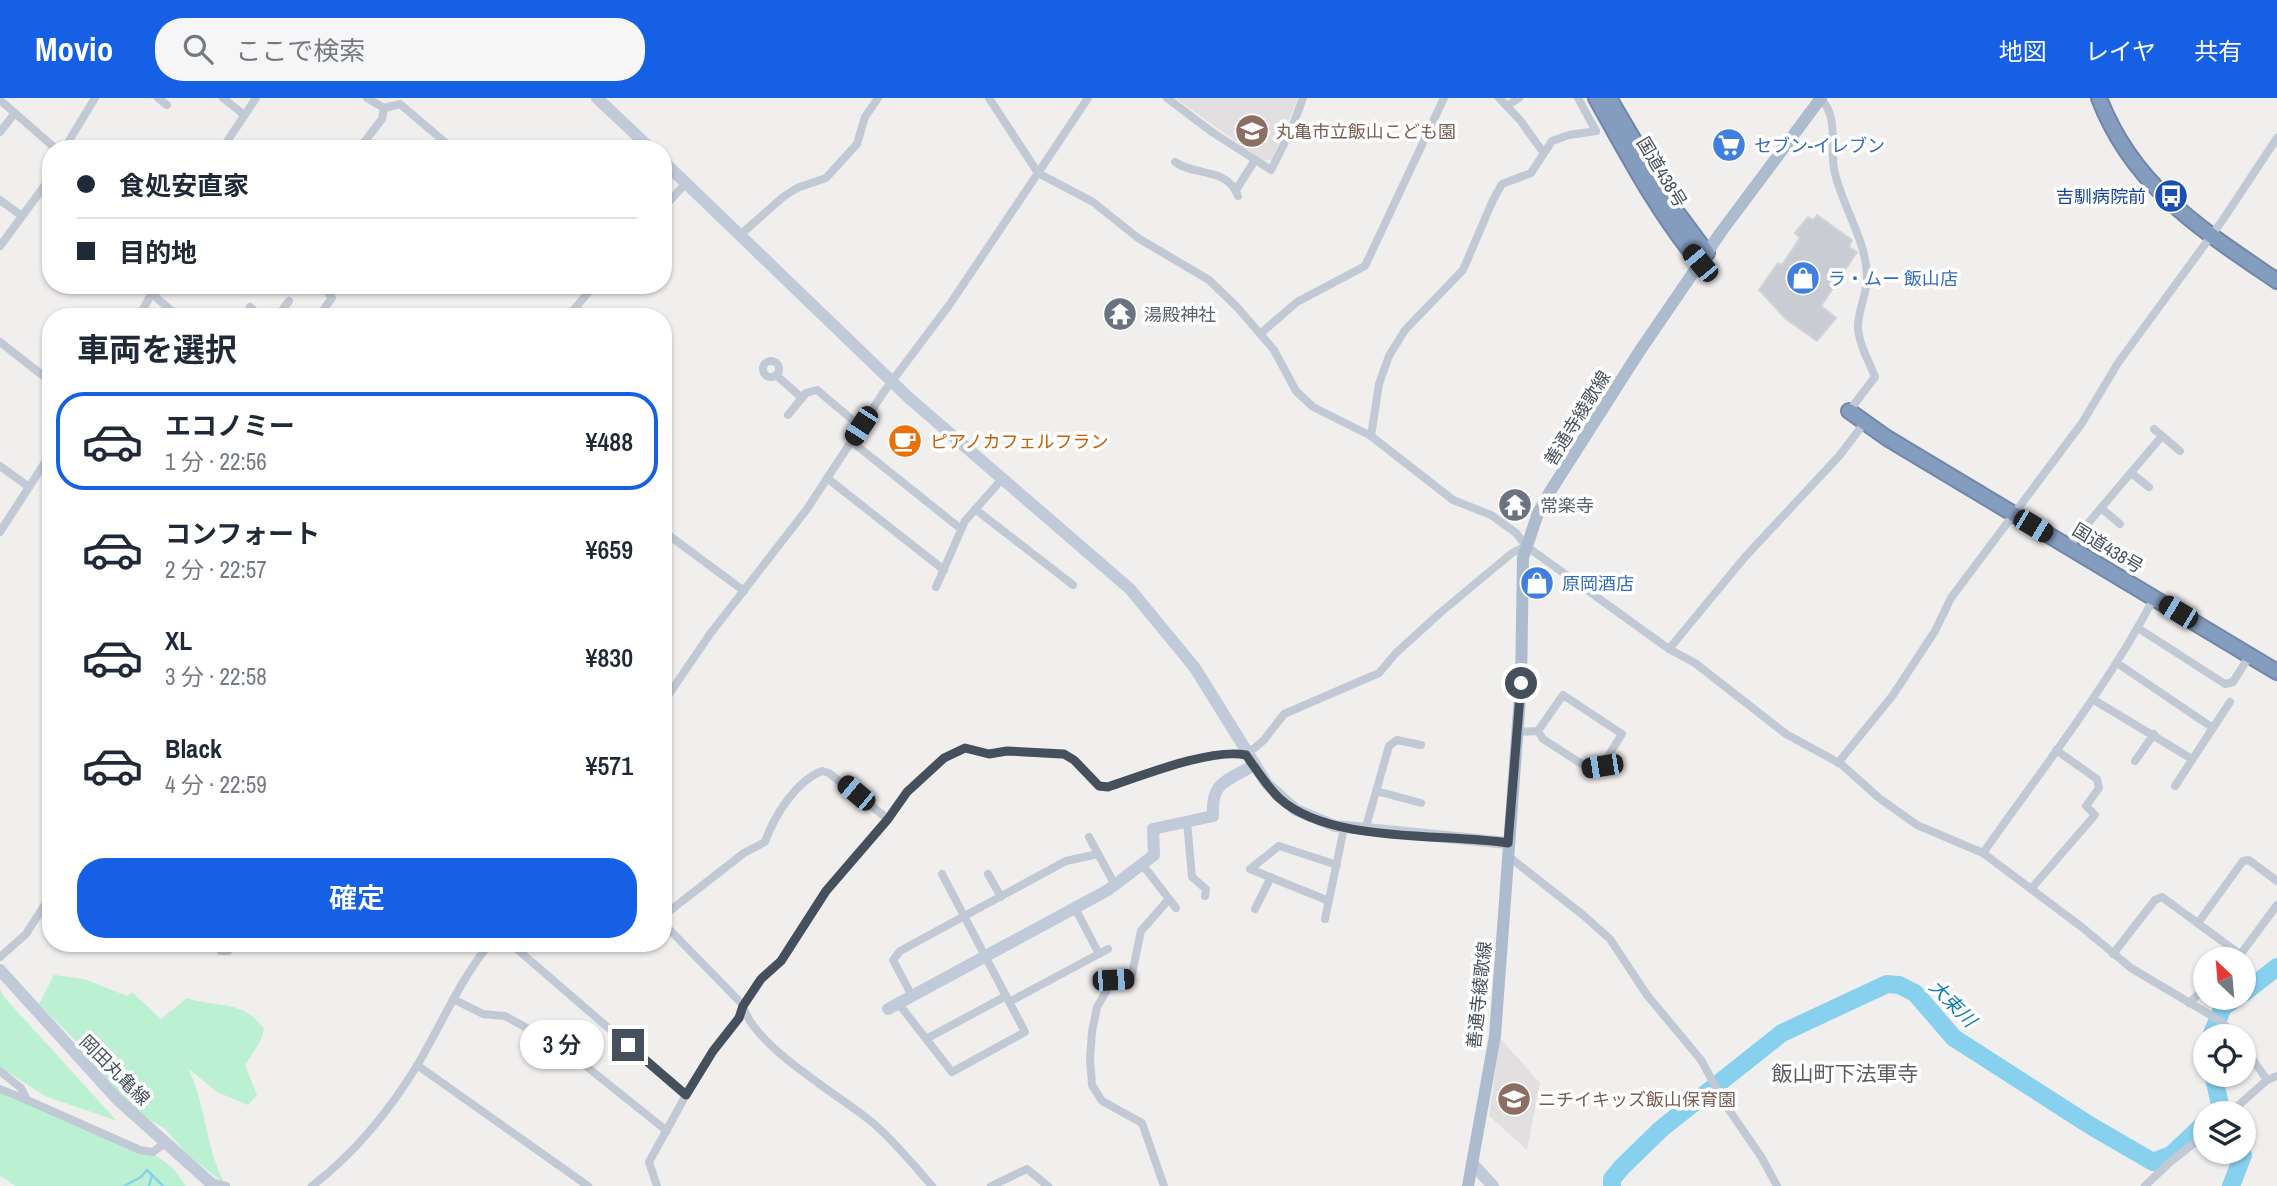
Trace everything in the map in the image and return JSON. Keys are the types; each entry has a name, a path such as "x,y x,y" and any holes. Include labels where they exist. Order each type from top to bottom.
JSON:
{"highway":[{"name":"国道438号","path":"1596,98 1648,191 1679,236 1704,258"},
{"name":"国道438号","path":"1609,98 1704,258"},
{"path":"2099,98 2120,142 2140,171 2167,201 2210,236 2277,281"},
{"name":"国道438号","path":"1849,411 2277,672"}],"main road":[{"name":"善通寺綾歌線","path":"1468,1186 1494,1036 1521,683 1521,577 1526,547 1538,513 1551,490 1639,352 1820,98"}],"street":[{"path":"70,140 96,98"},
{"path":"158,98 167,105"},
{"path":"223,98 243,114"},
{"path":"227,140 256,98"},
{"path":"367,98 384,108"},
{"path":"597,98 641,140"},
{"path":"740,235 783,197 826,178 857,144 865,117 878,98"},
{"path":"989,98 1038,173 1093,202 1138,238 1194,269 1225,294 1274,351 1302,399 1326,416 1371,436 1453,500 1491,515 1516,533 1526,547 1669,649 1695,663 1786,734 1838,763 1879,798 1917,825 1983,853 2131,968 2224,1024"},
{"path":"672,691 744,591 785,540 892,381 950,304 1088,98"},
{"path":"1167,98 1271,170 1303,98"},
{"path":"1260,334 1297,302 1365,266 1444,98"},
{"path":"1499,98 1543,152"},
{"path":"1507,106 1519,98"},
{"path":"1371,436 1379,384 1390,356 1405,330 1463,270 1502,184 1531,173 1552,141 1569,135 1597,131 1578,98"},
{"path":"1820,98 1830,108 1833,117 1831,144 1835,173 1863,256 1867,278 1858,325 1860,339 1875,377 1849,411"},
{"path":"0,100 46,140"},
{"path":"384,108 402,101 443,140"},
{"path":"366,140 382,119 384,108"},
{"path":"0,132 15,113"},
{"path":"1838,763 1893,695 1935,631 1951,598 1993,540 2016,515 2082,423 2118,363 2277,138"},
{"path":"1175,162 1185,169 1211,171 1237,193 1255,160"},
{"path":"672,170 892,381 1130,589 1195,668 1250,760 1279,798 1314,820 1344,828 1508,850 1610,939 1647,995 1701,1060 1777,1186"},
{"path":"672,198 686,183"},
{"path":"0,246 42,189"},
{"path":"0,200 22,216"},
{"path":"144,308 152,294 168,308"},
{"path":"575,308 587,294"},
{"path":"284,308 289,301"},
{"path":"0,342 42,376"},
{"path":"776,375 802,398"},
{"path":"788,415 806,393 817,390 861,426"},
{"path":"1669,649 1745,557 1840,455 1865,422"},
{"path":"2154,429 2180,451"},
{"path":"2068,547 2162,436"},
{"path":"851,441 961,529"},
{"path":"0,466 29,487"},
{"path":"0,532 42,467"},
{"path":"2131,473 2149,487"},
{"path":"827,478 944,570"},
{"path":"936,587 961,529 1002,478"},
{"path":"2101,508 2120,524"},
{"path":"975,509 1073,585"},
{"path":"672,538 744,591"},
{"path":"942,874 985,957 1007,999 1025,1032 952,1072 926,1039 893,1006 985,957 1075,908 1115,885 1154,855 1153,830 1213,816 1212,795 1250,760 1284,714 1379,673 1396,653 1440,613 1512,552 1526,547"},
{"path":"1983,853 2056,750 2076,727 2154,598"},
{"path":"2138,628 2225,684 2233,682 2250,655"},
{"path":"2117,663 2213,728"},
{"path":"1563,695 1622,734 1602,766 1588,768 1543,739 1538,731 1563,695"},
{"path":"2094,700 2192,759"},
{"path":"2175,786 2230,702"},
{"path":"1517,732 1538,731"},
{"path":"2135,761 2154,734"},
{"path":"1365,830 1389,746 1397,740 1421,746"},
{"path":"657,1186 649,1163 686,1095 713,1051 739,1018 743,1006 761,979 781,961 826,891 888,819 907,792 930,769 954,751 965,748 989,754 1007,751 1064,754 1074,760 1099,786 1108,787 1192,761 1236,753 1250,760"},
{"path":"2031,889 2095,815 2086,806 2099,788 2097,779 2056,750"},
{"path":"672,909 744,853 765,842 771,824 810,775 822,771 830,773 888,819"},
{"path":"1376,791 1421,803"},
{"path":"1187,822 1192,877 1206,889 1205,896"},
{"path":"1325,919 1344,828"},
{"path":"1089,837 1115,885"},
{"path":"1329,901 1250,869 1279,846 1336,865"},
{"path":"912,996 893,960 901,951 1066,862 1098,854"},
{"path":"2198,923 2243,861 2249,860 2277,881"},
{"path":"1142,864 1175,908"},
{"path":"988,874 1001,897"},
{"path":"1255,909 1271,877"},
{"path":"2113,954 2155,900 2162,897 2227,947"},
{"path":"1160,1182 1143,1137 1142,1123 1102,1101 1092,1085 1086,1065 1090,1021 1097,1007 1113,980 1131,979 1141,931 1169,899"},
{"path":"2246,947 2277,905"},
{"path":"926,1039 1103,951 1075,908"},
{"path":"0,957 26,934 42,909"},
{"path":"672,932 743,1006 745,1015 781,1055 801,1073 838,1096 874,1124 932,1186"},
{"path":"312,1186 360,1143 382,1116 417,1065 471,966 483,952"},
{"path":"520,952 686,1095"},
{"name":"岡田丸亀線","path":"0,971 85,1067 212,1184"},
{"path":"453,999 483,1014 505,1016 562,1047 667,1131"},
{"path":"2189,1003 2193,999"},
{"path":"2256,1064 2267,1080"},
{"path":"417,1065 588,1186"},
{"path":"0,1071 21,1088 27,1100"},
{"path":"2243,1101 2267,1080 2277,1076"},
{"path":"0,1088 140,1150 153,1152 165,1143"},
{"path":"2145,1186 2193,1144"},
{"path":"1472,1163 1493,1186"},
{"path":"991,1186 1027,1170 1048,1186"},
{"path":"212,1184 226,1186"}],"shaded area":[{"name":"丸亀市立飯山こども園","path":"1175,98 1298,98 1272,159 1264,161"},
{"name":"ニチイキッズ飯山保育園","path":"1500,1038 1540,1083 1527,1150 1489,1116"}],"green space":[{"path":"54,975 84,979 127,996 132,992 161,1019 187,998 238,1008 256,1019 264,1029 260,1042 245,1065 257,1095 248,1105 217,1092 188,1068 199,1096 213,1155 225,1184 188,1155 165,1129 137,1112 98,1071 92,1057 39,1004"},
{"path":"0,989 4,997 117,1121 45,1096 0,1067"},
{"path":"0,1091 158,1157 173,1168 186,1186 15,1186 0,1175"}],"building":[{"name":"セブン-イレブン","path":"1734,130 1745,140 1723,160 1713,149"},
{"name":"ラ・ムー 飯山店","path":"1817,215 1852,240 1849,247 1857,252 1821,306 1836,318 1817,341 1786,319 1759,290 1778,263 1782,265 1800,238 1795,233 1808,217 1813,220"}],"waterway":[{"name":"大束川","path":"2256,984 2277,967"},
{"name":"大束川","path":"1612,1186 1612,1179 1622,1167 1661,1129 1782,1033 1887,984 1899,985 1915,993 1954,1038 2091,1126 2153,1162 2171,1155 2193,1134"},
{"name":"大束川","path":"2216,1024 2222,1010"},
{"name":"大束川","path":"2216,1087 2219,1101"},
{"path":"2231,1186 2240,1164"},
{"path":"124,1186 141,1177 147,1170 163,1186"},
{"path":"149,1186 152,1175"}],"place":[{"name":"丸亀市立飯山こども園","path":"1252,131"},
{"name":"セブン-イレブン","path":"1729,145"},
{"name":"吉馴病院前","path":"2171,196"},
{"name":"ラ・ムー 飯山店","path":"1803,278"},
{"name":"湯殿神社","path":"1120,314"},
{"name":"ピアノカフェルフラン","path":"905,441"},
{"name":"常楽寺","path":"1515,505"},
{"name":"原岡酒店","path":"1537,583"},
{"name":"ニチイキッズ飯山保育園","path":"1514,1099"}],"district":[{"name":"飯山町下法軍寺","path":"1845,1073"}],"route":[{"path":"628,1045 686,1095 713,1051 739,1018 743,1006 761,979 781,961 826,891 888,819 907,792 930,769 954,751 965,748 989,754 1007,751 1064,754 1074,760 1099,786 1108,787 1192,761 1236,753 1246,755 1279,798 1314,820 1377,832 1508,843 1521,683"}]}
